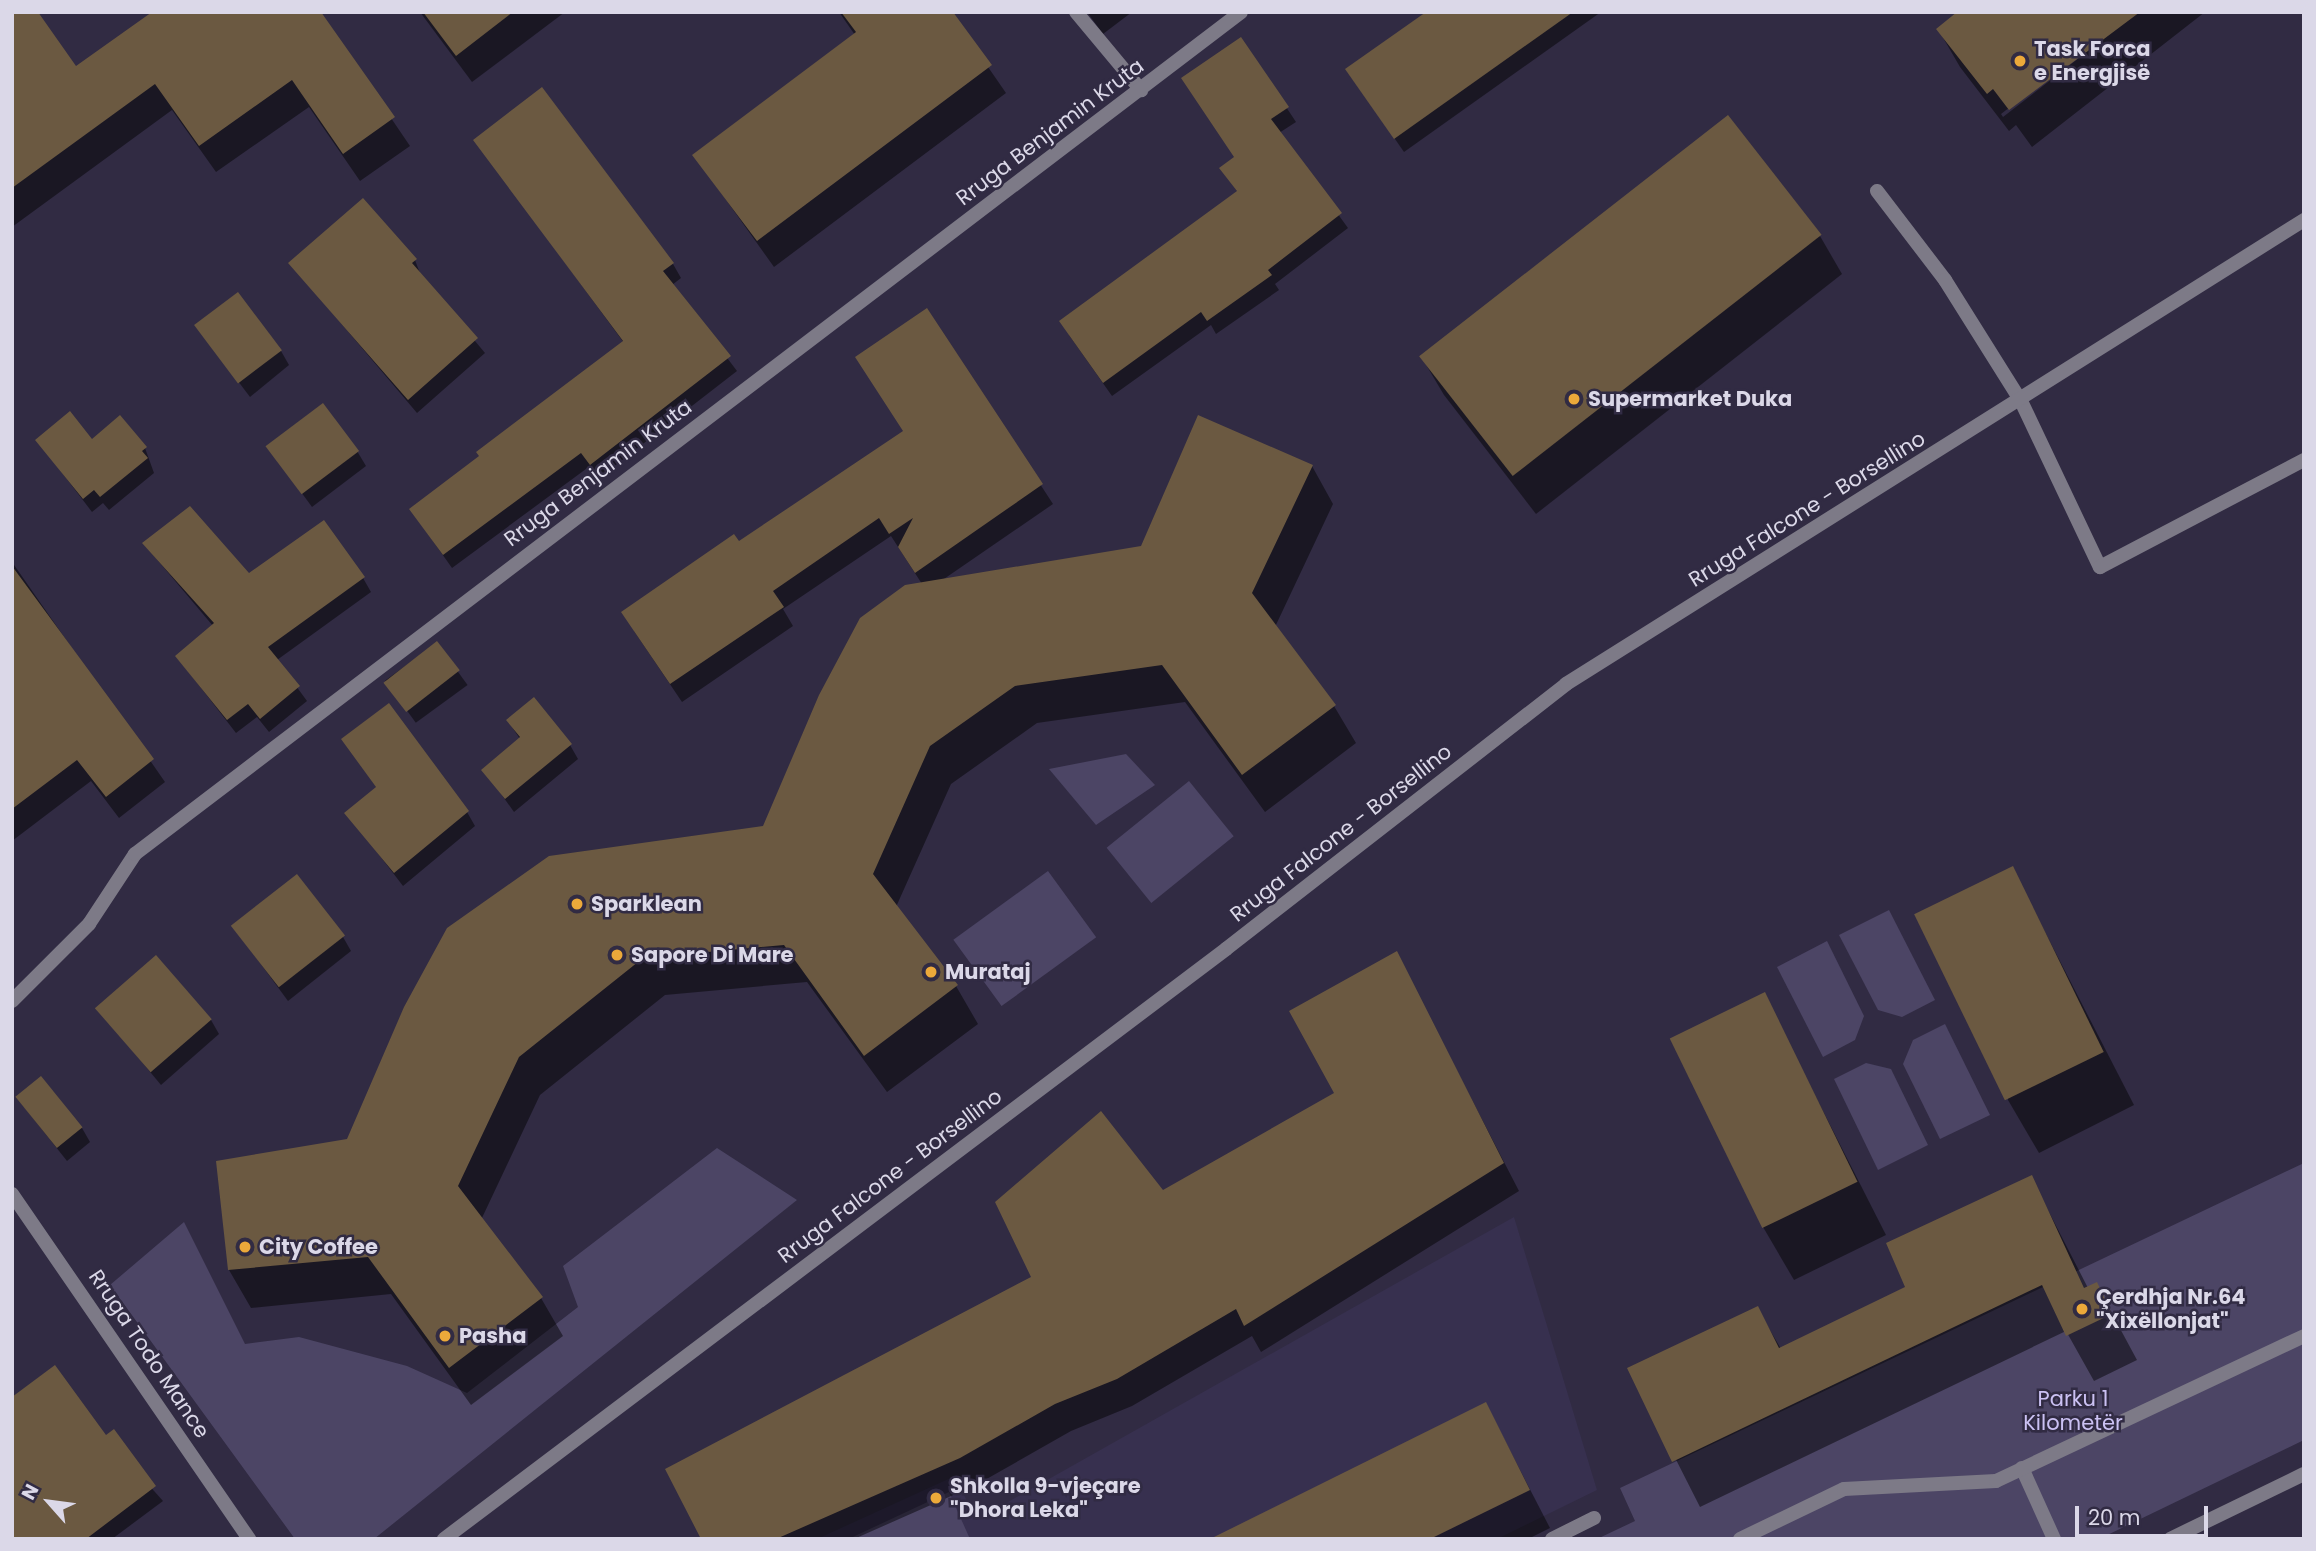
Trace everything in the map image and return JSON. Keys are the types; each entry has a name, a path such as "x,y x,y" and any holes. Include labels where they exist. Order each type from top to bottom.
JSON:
{"street":[{"path":"1076,12 1141,90"},
{"name":"Rruga Benjamin Kruta","path":"12,1001 89,924 135,854 1241,12"},
{"path":"1877,191 1945,280 2021,401 2100,567 2304,460"},
{"name":"Rruga Falcone - Borsellino","path":"444,1539 1226,949 1566,684 2021,401 2304,220"},
{"name":"Rruga Todo Mance","path":"12,1194 249,1539"},
{"path":"1740,1539 1844,1489 1996,1480 2304,1336"},
{"path":"2022,1468 2054,1539"},
{"path":"2170,1539 2304,1474"},
{"path":"1552,1539 1594,1518"}],"shaded area":[{"path":"1514,1217 1597,1490 1497,1539 817,1539 955,1476 976,1520"}],"green space":[{"path":"1126,754 1155,785 1096,825 1049,769"},
{"path":"1189,781 1234,836 1151,903 1107,848"},
{"path":"1048,871 1096,937 1002,1006 953,940"},
{"path":"1889,910 1935,1000 1902,1017 1878,1010 1839,935"},
{"path":"1827,941 1864,1016 1855,1040 1823,1057 1777,967"},
{"path":"1945,1024 1990,1115 1940,1139 1903,1064 1913,1040"},
{"path":"1866,1063 1891,1069 1928,1145 1878,1170 1834,1079"},
{"path":"717,1148 797,1200 374,1539 295,1539 110,1285 184,1222 245,1344 299,1337 407,1366 467,1393 578,1307 563,1266"},
{"name":"Parku 1 Kilometër","path":"2304,1163 2304,1440 2099,1539 1597,1539 1635,1521 1620,1488"},
{"path":"949,1492 970,1539 849,1539 857,1535"}],"building":[{"path":"12,12 38,12 76,66 152,12 321,12 395,117 343,154 292,80 199,146 155,84 12,188"},
{"path":"423,12 513,12 456,56"},
{"path":"841,12 953,12 992,65 757,241 692,155 856,32"},
{"path":"1426,12 1573,12 1394,139 1345,69"},
{"path":"1957,12 2140,12 2009,110 1993,89 1987,94 1936,29"},
{"path":"1241,37 1289,107 1271,119 1342,213 1268,270 1272,275 1207,321 1201,312 1103,383 1059,321 1237,191 1219,168 1234,157 1181,78"},
{"path":"542,87 674,263 663,271 731,356 590,465 581,453 443,555 409,509 479,456 476,452 623,341 473,140"},
{"path":"1728,115 1822,235 1513,476 1419,356"},
{"path":"363,198 417,259 412,263 478,338 408,400 288,263"},
{"path":"238,292 282,350 238,383 194,325"},
{"path":"927,308 1043,484 915,573 898,547 913,518 889,534 879,518 773,591 784,607 670,684 621,612 734,534 739,541 903,431 855,357"},
{"path":"323,403 359,451 302,494 265,446"},
{"path":"70,411 92,439 120,415 147,447 142,451 148,458 100,497 94,490 83,499 35,440"},
{"path":"1198,415 1313,465 1252,593 1336,705 1242,775 1162,665 1015,686 930,746 873,874 958,985 864,1056 784,945 643,958 519,1057 458,1186 543,1297 449,1368 368,1257 228,1270 216,1161 347,1139 404,1007 447,928 549,856 763,826 819,695 860,618 905,585 1141,546"},
{"path":"190,506 249,573 324,520 365,577 268,647 300,686 260,719 248,704 227,720 175,656 214,623 142,543"},
{"path":"12,566 154,759 106,797 77,760 12,809"},
{"path":"437,641 460,670 406,712 383,683"},
{"path":"534,697 572,744 505,799 481,770 520,737 506,720"},
{"path":"389,703 469,811 394,873 344,813 376,787 341,739"},
{"path":"2013,866 2104,1052 2005,1100 1914,914"},
{"path":"297,874 345,935 279,987 231,926"},
{"path":"1397,951 1504,1163 1244,1326 1236,1309 1117,1379 1055,1404 960,1458 776,1539 701,1539 665,1469 1031,1277 995,1202 1101,1111 1163,1190 1334,1093 1289,1011"},
{"path":"156,955 212,1019 151,1072 95,1008"},
{"path":"1765,992 1857,1182 1762,1228 1670,1038"},
{"path":"41,1076 83,1127 57,1148 15,1097"},
{"path":"2032,1175 2084,1288 2097,1282 2112,1314 2066,1336 2042,1285 1672,1462 1627,1368 1758,1306 1779,1348 1905,1287 1886,1243"},
{"path":"55,1365 106,1435 114,1429 156,1486 86,1539 12,1539 12,1397"},
{"path":"1486,1402 1530,1490 1430,1539 1210,1539"}],"place":[{"name":"Task Forca e Energjisë","path":"2020,61"},
{"name":"Supermarket Duka","path":"1574,399"},
{"name":"Sparklean","path":"577,904"},
{"name":"Sapore Di Mare","path":"617,955"},
{"name":"Murataj","path":"931,972"},
{"name":"City Coffee","path":"245,1247"},
{"name":"Çerdhja Nr.64 \"Xixëllonjat\"","path":"2082,1309"},
{"name":"Pasha","path":"445,1336"},
{"name":"Shkolla 9-vjeçare \"Dhora Leka\"","path":"936,1498"}]}
